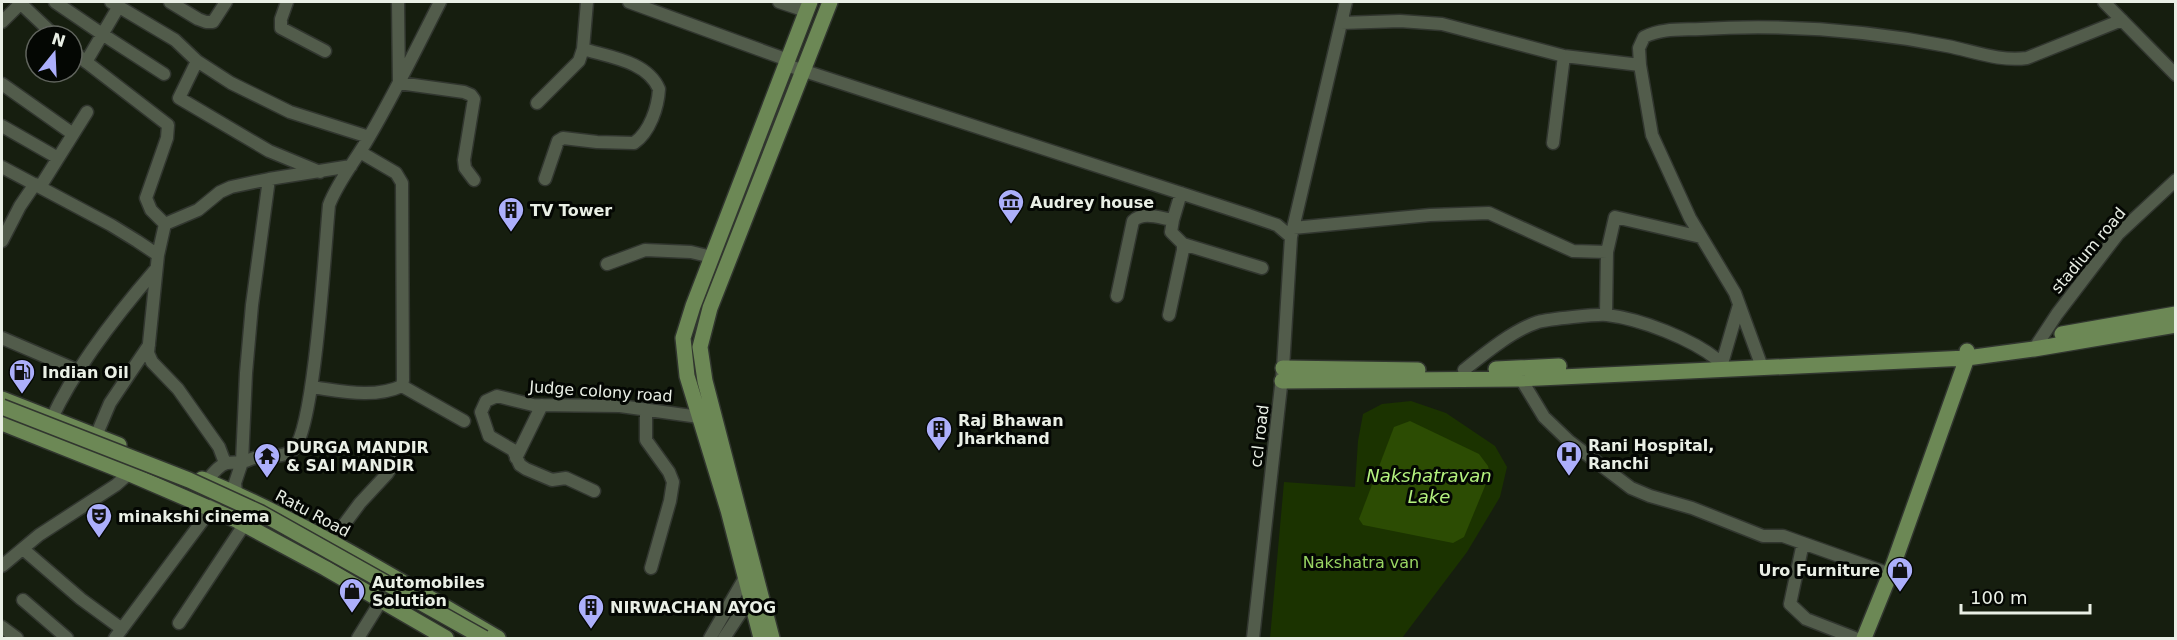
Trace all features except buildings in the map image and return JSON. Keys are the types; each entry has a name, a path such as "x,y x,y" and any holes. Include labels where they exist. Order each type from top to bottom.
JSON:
{"main road":[{"path":"761,639 751,587 752,563 705,381 700,346 701,334 830,2"},
{"path":"772,639 751,587 699,417 687,376 683,338 693,306 808,6"},
{"path":"2037,344 2175,314"},
{"path":"1282,374 1521,373 1967,353 2175,325"},
{"path":"1864,639 1890,574 1967,353"},
{"path":"1282,374 1464,370 1521,373 1720,360 1761,362"},
{"name":"Ratu Road","path":"2,399 148,456 254,502 331,542 498,639"},
{"path":"2,407 189,480 261,513 484,639"},
{"path":"2,416 186,487 258,520 468,639"},
{"path":"2,423 212,508 325,568 446,639"}],"street":[{"path":"2,22 20,2 43,24"},
{"path":"55,2 164,74"},
{"path":"170,2 206,22 213,22 226,2"},
{"path":"287,2 281,19 281,28 325,51"},
{"path":"398,2 399,83"},
{"path":"207,481 225,463 286,454 293,449 304,425 311,387 329,205 334,191 360,152 399,83 440,2"},
{"path":"537,103 576,66 583,50 587,2"},
{"path":"629,2 803,70 1181,193 1277,225 1292,233 1430,215 1489,213 1573,251 1606,252"},
{"path":"779,2 808,6"},
{"name":"ccl road","path":"1253,639 1282,374 1292,233 1346,2"},
{"path":"2108,3 2175,75"},
{"path":"165,224 151,210 146,198 166,138 168,125 118,84 86,62 115,4 175,40 197,61 231,83 290,112 369,137"},
{"path":"1761,362 1735,293 1690,218 1652,135 1640,65 1640,48 1644,37 1656,31 1718,28 1818,28 1947,46 2013,60 2027,58 2122,20"},
{"path":"1341,23 1400,21 1442,24 1564,56 1640,65"},
{"path":"545,179 558,141 562,138 634,143 644,134 656,105 659,89 652,77 644,70 618,59 583,50"},
{"path":"1553,143 1564,56"},
{"path":"197,61 179,98 269,151 322,172"},
{"path":"399,83 464,92 471,95 474,99 473,109 464,160 467,173 474,180"},
{"path":"2,84 73,134"},
{"path":"2,241 20,206 58,158 87,112"},
{"path":"2,126 58,158"},
{"path":"360,152 396,172 402,183 404,371 402,386"},
{"path":"2,166 137,241 157,262"},
{"path":"165,224 198,210 220,192 231,187 351,166"},
{"path":"23,549 118,634 212,508 236,483 242,462 252,305 269,179"},
{"name":"stadium road","path":"2037,344 2118,234 2175,180"},
{"path":"1181,193 1171,232 1183,244 1262,267"},
{"path":"1117,296 1133,222 1137,217 1144,215 1173,220"},
{"path":"1606,315 1606,252 1615,218 1701,237"},
{"path":"165,224 157,262 148,353 152,362 178,389 219,447 225,463"},
{"path":"1169,315 1183,244"},
{"path":"607,264 645,250 692,252 712,257"},
{"path":"52,418 69,385 157,262"},
{"path":"1464,370 1493,346 1537,323 1606,315 1646,325 1687,340 1720,360 1739,305"},
{"path":"2,338 79,371"},
{"path":"96,436 110,403 148,345"},
{"path":"1521,373 1544,417 1569,441 1632,488 1650,496 1692,508 1763,536 1784,536 1890,574"},
{"path":"311,387 352,393 374,393 402,386 464,421"},
{"name":"Judge colony road","path":"594,491 566,478 547,479 520,465 513,450 489,436 482,418 482,407 491,398 497,396 542,405 602,405 699,417"},
{"path":"516,458 542,405"},
{"path":"646,409 646,440 669,472 673,482 670,501 651,568"},
{"path":"331,542 360,503 387,474 399,455"},
{"path":"2,566 56,523 86,506 130,474 148,456"},
{"path":"179,623 243,525 254,502"},
{"path":"1803,543 1790,604 1806,619 1855,639"},
{"path":"710,639 751,587"},
{"path":"724,639 751,587"},
{"path":"23,600 67,639"},
{"path":"358,639 381,601"},
{"path":"2,627 17,639"}],"green space":[{"name":"Nakshatra van","path":"1411,401 1446,413 1495,446 1507,467 1500,497 1467,552 1402,638 1270,638 1284,482 1355,487 1358,441 1363,414 1382,404"}],"water":[{"name":"Nakshatravan Lake","path":"1410,421 1479,454 1488,466 1490,474 1464,537 1453,543 1363,525 1359,519 1394,427"}],"place":[{"name":"Audrey house","path":"1011,225"},
{"name":"TV Tower","path":"511,233"},
{"name":"Indian Oil","path":"22,395"},
{"name":"Raj Bhawan Jharkhand","path":"939,452"},
{"name":"Rani Hospital, Ranchi","path":"1569,477"},
{"name":"DURGA MANDIR & SAI MANDIR","path":"267,479"},
{"name":"minakshi cinema","path":"99,539"},
{"name":"Uro Furniture","path":"1900,593"},
{"name":"Automobiles Solution","path":"352,614"},
{"name":"NIRWACHAN AYOG","path":"591,630"}]}
